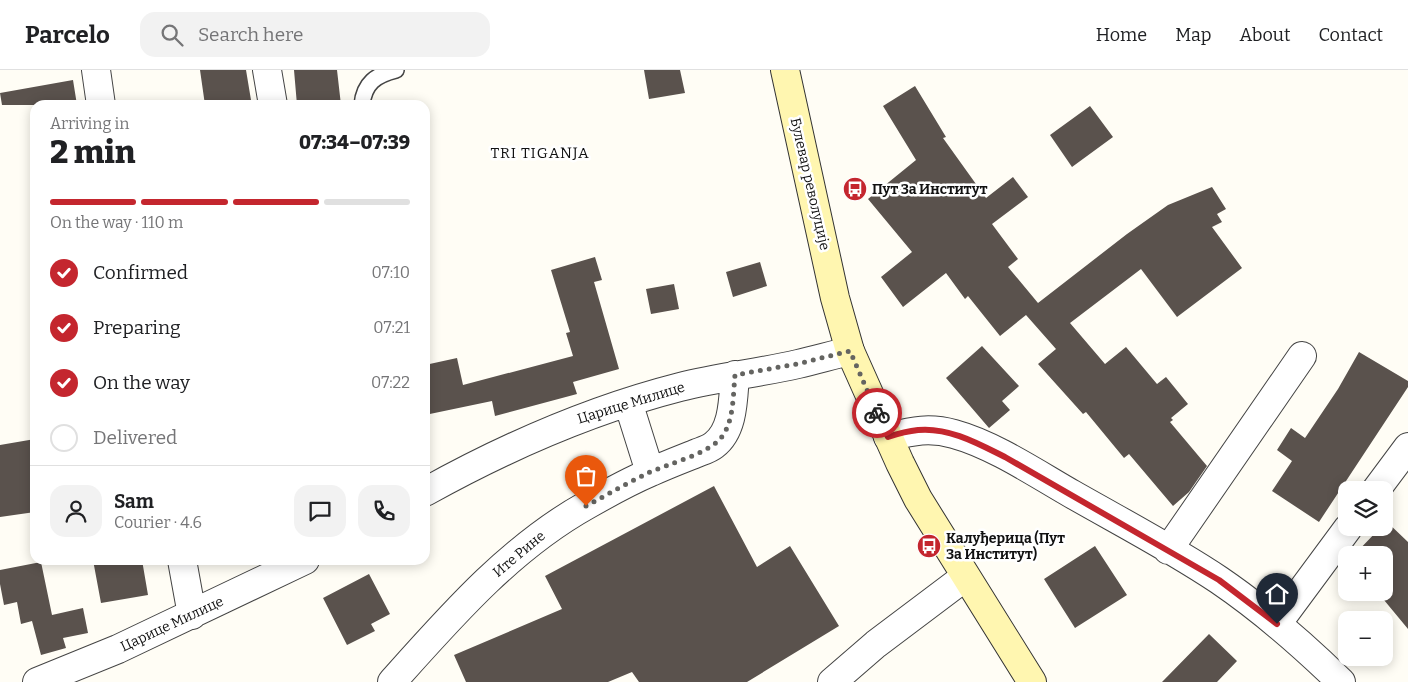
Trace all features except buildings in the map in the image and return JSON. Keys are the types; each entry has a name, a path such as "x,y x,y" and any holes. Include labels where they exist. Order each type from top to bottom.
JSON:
{"main road":[{"name":"Булевар револуције","path":"785,70 835,298 850,351 918,499 1032,682"}],"street":[{"path":"96,70 101,100"},
{"path":"267,70 272,100"},
{"name":"Царице Милице","path":"430,489 476,464 546,431 628,402 680,387 797,364 850,351"},
{"path":"1168,550 1302,356"},
{"name":"Ите Рине","path":"392,682 477,590 531,542 586,506 650,472 713,446 722,438 732,411 735,375"},
{"path":"628,402 650,472"},
{"path":"888,437 918,430 954,434 974,442 1036,474 1219,580 1277,624 1341,682"},
{"path":"1383,481 1408,447"},
{"path":"1277,624 1342,536"},
{"path":"183,565 192,615"},
{"name":"Царице Милице","path":"37,682 118,649 295,565"},
{"path":"832,682 876,644 965,577"}],"lane":[{"path":"363,100 366,88 374,79 396,70"}],"way so far":[{"path":"586,506 650,472 713,446 722,438 727,428 732,411 735,375 797,364 850,351 877,413"}],"place":[{"name":"Пут За Институт","path":"855,189"},
{"name":"Калуђерица (Пут За Институт)","path":"929,546"}],"district":[{"name":"TRI TIGANJA","path":"540,153"}],"route":[{"path":"877,413 888,437 918,430 935,430 954,434 1005,457 1052,482 1219,580 1277,624"}]}
